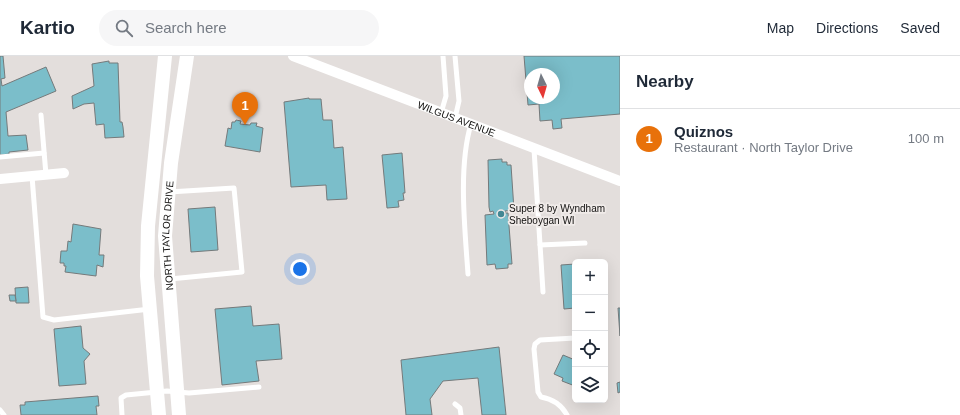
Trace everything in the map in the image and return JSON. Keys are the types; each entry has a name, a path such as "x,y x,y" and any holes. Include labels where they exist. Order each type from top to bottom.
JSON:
{"main road":[{"name":"NORTH TAYLOR DRIVE","path":"159,415 147,276 148,226 165,56"},
{"name":"NORTH TAYLOR DRIVE","path":"179,415 165,236 171,163 187,56"},
{"path":"183,84 195,56"}],"street":[{"name":"WILGUS AVENUE","path":"293,56 620,181"},
{"path":"0,179 64,173"}],"lane":[{"path":"441,113 446,96 443,56"},
{"path":"455,56 459,101 456,118"},
{"path":"41,115 46,175"},
{"path":"468,274 464,215 465,154 466,141 471,124"},
{"path":"534,149 543,292"},
{"path":"0,157 44,153"},
{"path":"32,176 43,317 54,320 150,308"},
{"path":"169,192 234,188 242,272 169,279"},
{"path":"540,245 585,243"},
{"path":"567,415 558,403 541,397 538,392 534,349 535,344 540,340 572,338"},
{"path":"122,415 120,400 123,395 157,392 189,393 258,387"},
{"path":"455,404 460,408 461,415"},
{"path":"0,410 4,415"}],"building":[{"path":"0,56 3,56 5,78 1,79 2,86 46,67 56,91 6,112 8,136 26,135 28,150 9,152 9,154 0,155"},
{"path":"524,56 620,56 620,114 561,119 562,128 553,129 552,120 540,121 539,104 560,104 560,68 525,68"},
{"path":"109,61 109,63 118,63 120,122 122,122 124,137 105,138 104,124 96,125 94,103 84,104 73,109 72,96 94,86 92,64"},
{"path":"309,98 321,99 323,120 332,120 334,148 343,147 347,199 327,200 326,185 291,187 284,102"},
{"path":"236,120 241,121 240,124 250,125 251,123 257,123 256,126 263,128 260,152 225,146 228,128 231,129 232,122 235,122"},
{"path":"402,153 405,193 403,193 404,200 398,201 399,207 387,208 382,155"},
{"name":"Super 8 by Wyndham Sheboygan WI","path":"502,159 502,162 507,162 507,165 511,165 514,210 505,211 505,213 508,213 512,264 508,264 508,268 496,269 495,264 487,265 485,215 494,214 493,211 490,212 489,207 488,160"},
{"path":"215,207 218,250 191,252 188,209"},
{"path":"73,224 101,229 99,255 104,255 103,267 97,265 96,276 65,272 66,266 64,266 64,263 60,263 61,251 67,251 68,241 71,242"},
{"path":"572,264 572,308 564,309 561,265"},
{"path":"28,287 29,303 16,303 15,288"},
{"path":"9,295 15,295 16,301 10,301"},
{"path":"251,306 253,326 279,324 282,359 256,361 259,381 222,385 215,309"},
{"path":"618,308 620,308 620,336"},
{"path":"81,326 83,348 90,354 84,361 86,384 59,386 54,329"},
{"path":"499,347 506,415 482,415 478,378 443,381 430,399 432,415 406,415 401,360"},
{"path":"563,355 572,359 572,385 562,381 563,378 554,374"},
{"path":"620,382 620,392 618,393 617,383"},
{"path":"98,396 99,406 96,406 97,415 21,415 20,405 25,405 25,402"}],"place":[{"name":"Quiznos","path":"245,125"},
{"name":"Super 8 by Wyndham Sheboygan WI","path":"501,214"}]}
